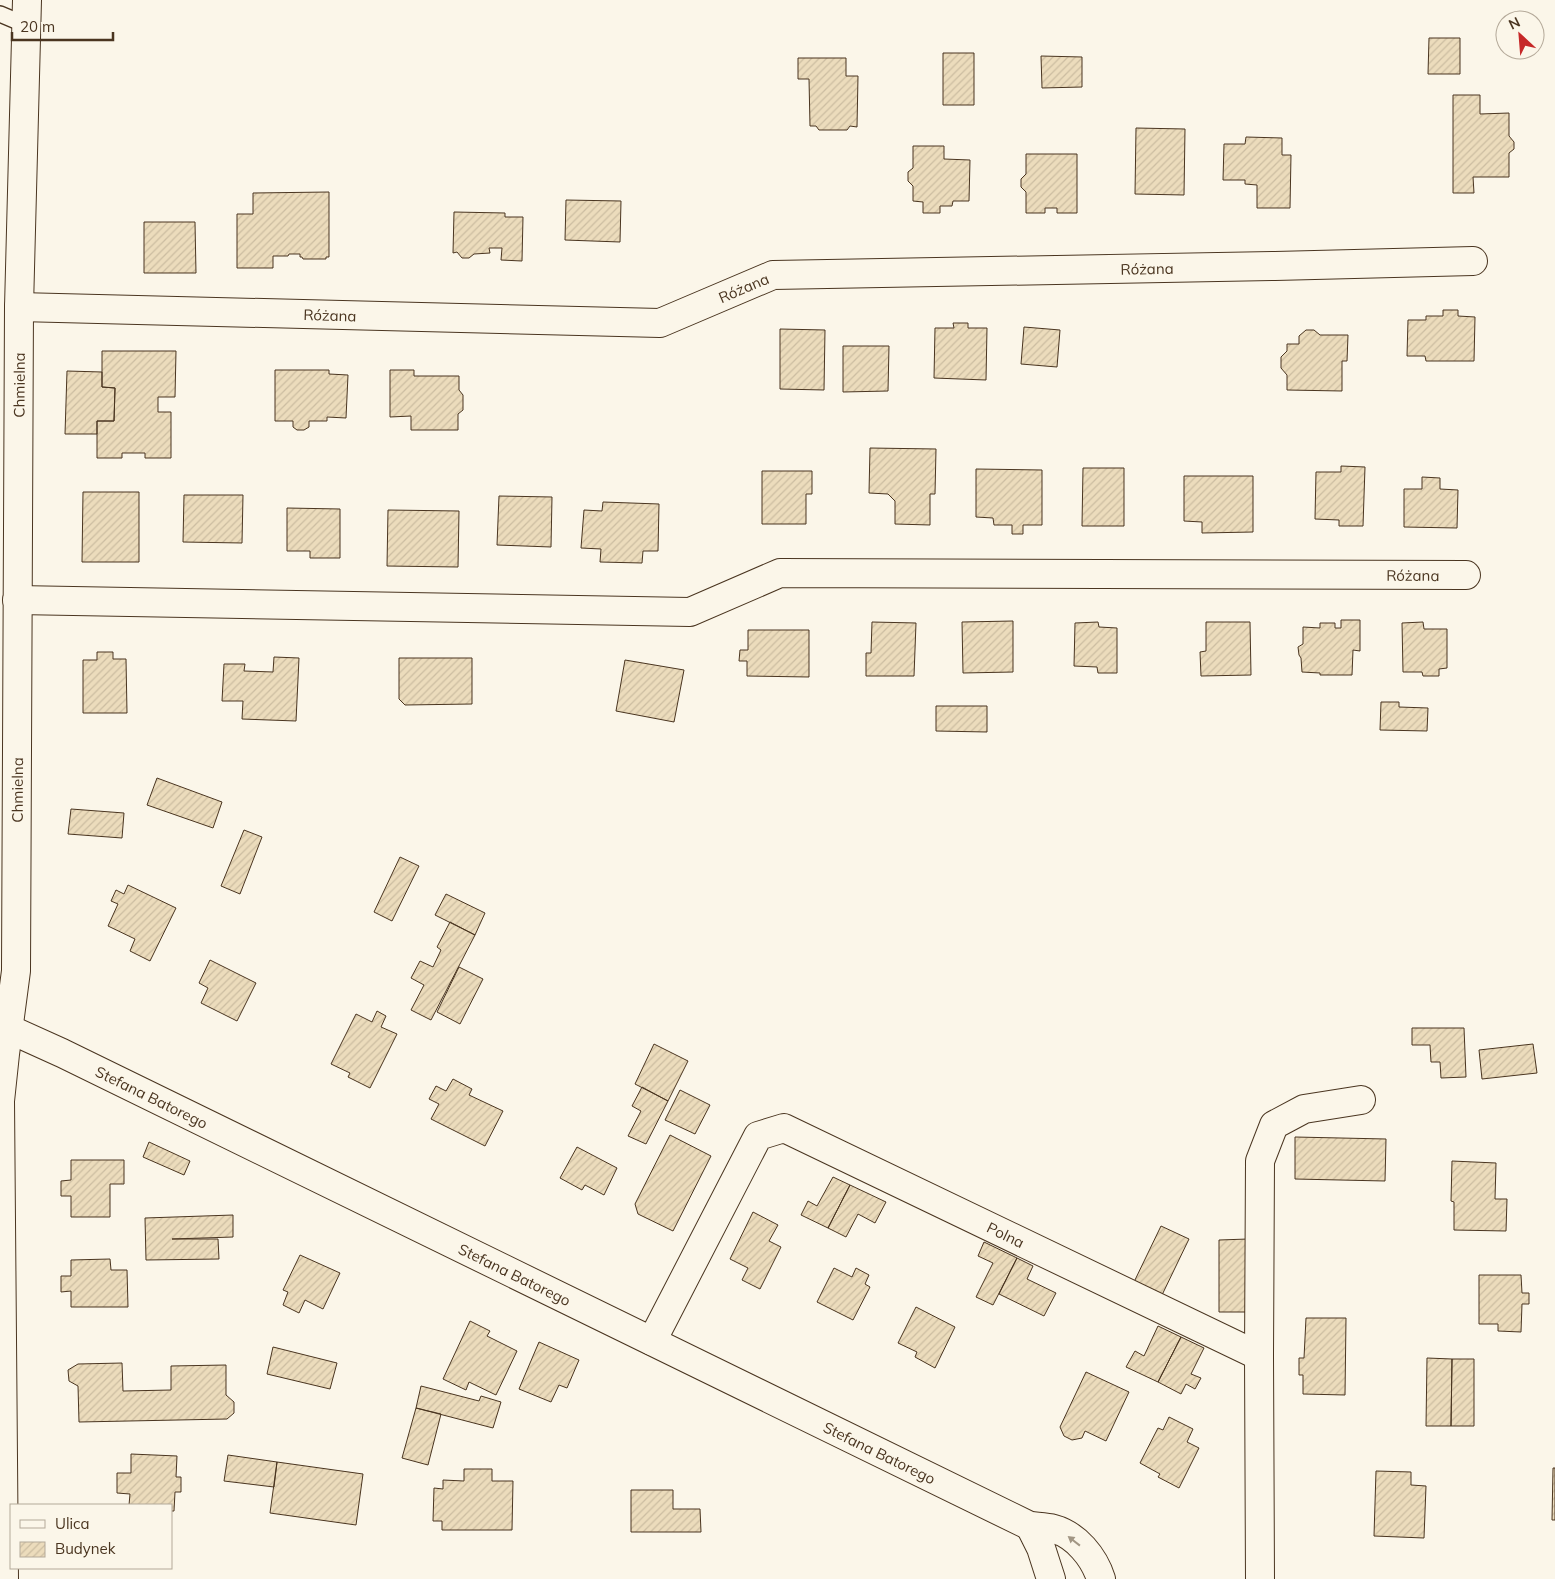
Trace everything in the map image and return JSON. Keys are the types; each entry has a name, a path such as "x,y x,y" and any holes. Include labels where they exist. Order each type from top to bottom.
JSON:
{"street":[{"name":"Chmielna","path":"4,1579 0,1102 4,1027 16,970 19,307 27,13"},
{"name":"Różana","path":"19,307 660,322 773,275 1275,266 1473,260"},
{"name":"Różana","path":"17,600 690,612 780,573 1466,575"},
{"name":"Stefana Batorego","path":"4,1027 62,1053 1030,1526 1054,1529 1074,1538 1089,1555 1101,1579"},
{"path":"1260,1579 1260,1161 1274,1125 1304,1110 1361,1100"},
{"name":"Polna","path":"652,1340 758,1136 784,1128 1259,1356"},
{"path":"1030,1526 1041,1548 1051,1579"}],"lane":[{"path":"0,14 27,13"}],"building":[{"path":"1429,38 1460,38 1460,74 1428,74"},
{"path":"943,53 974,53 974,105 943,105"},
{"path":"1041,56 1082,57 1082,87 1042,88"},
{"path":"798,58 846,58 846,76 858,76 857,127 850,126 847,130 819,130 816,126 810,126 809,79 798,79"},
{"path":"1453,95 1480,95 1480,114 1509,113 1509,136 1514,142 1514,149 1509,153 1509,177 1473,177 1474,193 1453,193"},
{"path":"1136,128 1185,129 1184,195 1135,194"},
{"path":"1246,137 1282,138 1282,155 1291,155 1290,208 1257,208 1257,185 1245,184 1245,180 1223,180 1224,144 1245,144"},
{"path":"913,146 944,146 944,159 970,160 969,201 953,201 952,206 940,206 940,213 923,213 923,202 913,201 913,186 908,181 908,172 913,168"},
{"path":"1026,154 1077,154 1077,213 1057,213 1057,208 1045,208 1045,213 1026,213 1026,192 1021,187 1021,179 1026,174"},
{"path":"329,192 329,257 326,257 326,259 303,259 300,257 300,254 289,254 288,256 273,256 273,268 237,268 237,214 253,214 253,193"},
{"path":"566,200 621,201 620,242 565,240"},
{"path":"454,212 505,213 505,217 523,217 522,261 501,260 502,248 489,248 490,253 474,254 469,258 462,258 457,252 453,253"},
{"path":"144,222 195,222 196,273 144,273"},
{"path":"1443,310 1458,310 1458,316 1475,317 1474,361 1426,361 1425,356 1407,356 1408,320 1426,320 1426,316 1443,316"},
{"path":"953,323 968,323 968,328 987,328 986,380 934,378 935,328 954,328"},
{"path":"1024,327 1060,330 1057,367 1021,364"},
{"path":"780,329 825,330 824,390 780,389"},
{"path":"1306,330 1314,330 1320,335 1348,335 1347,361 1342,361 1342,391 1287,390 1287,375 1281,368 1281,357 1287,351 1287,344 1299,344 1299,336"},
{"path":"843,346 889,346 888,391 843,392"},
{"path":"102,351 176,351 175,397 158,397 158,412 171,412 171,458 145,458 145,453 122,453 122,458 97,458 97,421 114,421 115,388 102,387"},
{"path":"275,370 329,370 329,374 348,375 346,418 327,417 327,421 309,421 309,427 304,430 297,430 293,427 293,421 275,421"},
{"path":"390,370 414,370 414,376 459,376 459,390 463,395 463,410 458,414 458,430 411,430 411,416 390,417"},
{"path":"67,371 102,372 102,387 115,388 114,421 97,421 97,434 65,434"},
{"path":"870,448 936,449 935,494 930,494 930,525 895,524 895,501 888,494 869,493"},
{"path":"1341,466 1365,467 1363,526 1339,526 1339,520 1315,519 1316,472 1341,472"},
{"path":"1083,468 1124,468 1124,526 1082,526"},
{"path":"976,469 1042,470 1042,525 1023,525 1023,534 1012,534 1012,525 994,525 993,518 976,517"},
{"path":"762,471 812,471 812,494 806,494 806,524 762,524"},
{"path":"1184,476 1253,476 1253,532 1202,533 1202,522 1184,521"},
{"path":"1422,477 1440,478 1440,489 1458,490 1457,528 1404,527 1404,489 1422,489"},
{"path":"83,492 139,492 139,562 82,562"},
{"path":"184,495 243,495 242,543 183,542"},
{"path":"499,496 552,497 551,547 497,545"},
{"path":"603,502 659,504 658,551 643,551 642,563 600,562 601,549 581,548 584,510 602,511"},
{"path":"287,508 340,509 340,558 310,558 310,551 287,551"},
{"path":"388,510 459,511 458,567 387,566"},
{"path":"1341,620 1360,620 1360,651 1353,650 1352,675 1320,675 1320,673 1302,672 1298,647 1303,644 1303,627 1320,628 1320,623 1335,623 1335,628 1341,628"},
{"path":"1013,621 1013,672 963,673 962,622"},
{"path":"872,622 916,623 914,676 866,676 866,653 871,653"},
{"path":"1098,622 1099,627 1117,628 1117,673 1098,673 1097,667 1074,666 1075,623"},
{"path":"1206,622 1250,622 1251,675 1201,676 1200,652 1206,651"},
{"path":"1423,622 1424,629 1447,629 1447,668 1439,669 1439,676 1423,676 1422,672 1403,672 1402,623"},
{"path":"748,630 809,630 809,677 747,676 747,661 739,661 740,650 748,650"},
{"path":"97,652 113,652 113,659 126,659 127,713 83,713 83,660 97,660"},
{"path":"274,657 299,658 296,721 242,719 243,701 222,701 224,664 245,664 244,671 273,672"},
{"path":"399,658 472,658 472,704 405,705 399,699"},
{"path":"625,660 684,670 674,722 616,711"},
{"path":"1381,702 1399,702 1399,707 1428,708 1427,731 1380,730"},
{"path":"936,706 987,706 987,732 936,731"},
{"path":"157,778 222,802 213,828 147,805"},
{"path":"71,809 124,813 122,838 68,834"},
{"path":"244,830 262,837 240,894 221,886"},
{"path":"400,857 419,866 392,921 374,912"},
{"path":"128,885 176,908 150,961 130,951 135,939 108,926 118,904 111,901 116,890 124,894"},
{"path":"446,894 485,913 475,935 435,915"},
{"path":"450,922 475,935 431,1020 411,1010 424,985 411,978 420,961 433,967 441,950 437,947"},
{"path":"210,960 256,983 237,1021 201,1003 208,988 199,983"},
{"path":"459,967 483,979 460,1024 437,1012"},
{"path":"377,1011 386,1016 381,1027 397,1034 370,1088 348,1077 350,1073 331,1064 356,1014 372,1022"},
{"path":"1412,1028 1464,1028 1466,1077 1441,1078 1440,1062 1431,1062 1430,1045 1412,1045"},
{"path":"654,1044 688,1061 668,1101 635,1084"},
{"path":"1533,1044 1537,1073 1482,1079 1479,1050"},
{"path":"453,1079 472,1089 469,1095 503,1111 485,1146 431,1119 439,1104 429,1099 436,1086 446,1091"},
{"path":"642,1087 668,1101 646,1144 628,1136 641,1111 632,1106"},
{"path":"680,1090 710,1105 695,1134 665,1120"},
{"path":"670,1135 711,1156 673,1231 638,1214 635,1204"},
{"path":"1295,1137 1386,1139 1385,1181 1295,1179"},
{"path":"149,1142 190,1161 184,1175 143,1157"},
{"path":"577,1147 617,1168 604,1195 585,1185 582,1190 560,1178"},
{"path":"71,1160 124,1160 124,1184 110,1184 110,1217 71,1217 71,1196 61,1196 61,1181 71,1180"},
{"path":"1452,1161 1496,1163 1495,1199 1507,1199 1506,1231 1454,1230 1454,1202 1451,1201"},
{"path":"833,1177 850,1185 828,1228 801,1215 808,1201 817,1206"},
{"path":"850,1185 886,1202 875,1223 858,1214 846,1237 828,1228"},
{"path":"753,1212 778,1225 769,1241 781,1247 760,1289 742,1280 748,1268 730,1259"},
{"path":"233,1215 233,1237 172,1239 218,1239 219,1259 146,1260 145,1218"},
{"path":"1161,1226 1189,1239 1162,1295 1134,1282"},
{"path":"1248,1239 1249,1312 1219,1312 1219,1240"},
{"path":"984,1242 1017,1258 993,1305 976,1297 993,1263 978,1256"},
{"path":"300,1255 340,1273 323,1309 305,1300 299,1313 283,1305 288,1292 283,1290"},
{"path":"1017,1258 1033,1266 1027,1279 1056,1293 1044,1316 999,1294"},
{"path":"110,1259 111,1270 127,1270 128,1307 71,1307 71,1291 61,1292 61,1276 71,1276 71,1260"},
{"path":"834,1268 852,1277 856,1268 869,1275 865,1284 870,1287 853,1320 817,1302"},
{"path":"1479,1275 1521,1275 1522,1293 1529,1293 1529,1304 1522,1304 1521,1332 1498,1331 1498,1324 1479,1324"},
{"path":"916,1307 955,1327 935,1368 915,1357 917,1352 898,1343"},
{"path":"1306,1318 1346,1318 1345,1395 1303,1394 1303,1375 1299,1375 1299,1358 1304,1358"},
{"path":"470,1321 490,1331 487,1336 517,1351 496,1395 469,1382 466,1390 443,1379"},
{"path":"1158,1326 1181,1337 1158,1382 1126,1367 1135,1351 1144,1356"},
{"path":"1181,1337 1204,1348 1191,1374 1201,1378 1195,1389 1186,1384 1181,1394 1158,1382"},
{"path":"539,1342 579,1360 567,1388 559,1385 551,1402 519,1389"},
{"path":"273,1347 337,1363 330,1389 267,1374"},
{"path":"1427,1358 1452,1359 1451,1426 1426,1426"},
{"path":"1452,1359 1474,1359 1474,1426 1451,1426"},
{"path":"122,1363 123,1391 171,1390 171,1366 226,1365 226,1395 234,1402 234,1413 227,1419 79,1422 78,1386 69,1381 68,1370 78,1364"},
{"path":"1086,1372 1129,1392 1106,1441 1085,1431 1082,1438 1072,1440 1064,1436 1060,1427"},
{"path":"421,1386 479,1401 481,1396 501,1402 493,1428 416,1408"},
{"path":"416,1408 441,1414 428,1465 402,1458"},
{"path":"1169,1417 1193,1429 1187,1442 1199,1448 1179,1488 1158,1477 1160,1474 1140,1463 1158,1428 1163,1430"},
{"path":"131,1454 177,1456 176,1477 181,1477 181,1492 175,1492 174,1511 172,1511 172,1504 129,1504 130,1494 117,1493 117,1473 131,1473"},
{"path":"228,1455 277,1462 274,1487 224,1481"},
{"path":"277,1462 363,1474 356,1525 270,1513"},
{"path":"1553,1468 1555,1468 1555,1520 1552,1520"},
{"path":"464,1469 492,1469 492,1481 513,1481 512,1530 442,1530 442,1521 433,1521 434,1488 443,1489 443,1480 464,1481"},
{"path":"1376,1471 1411,1472 1411,1485 1426,1486 1424,1538 1374,1536"},
{"path":"631,1490 673,1490 673,1509 700,1509 701,1532 631,1532"}]}
